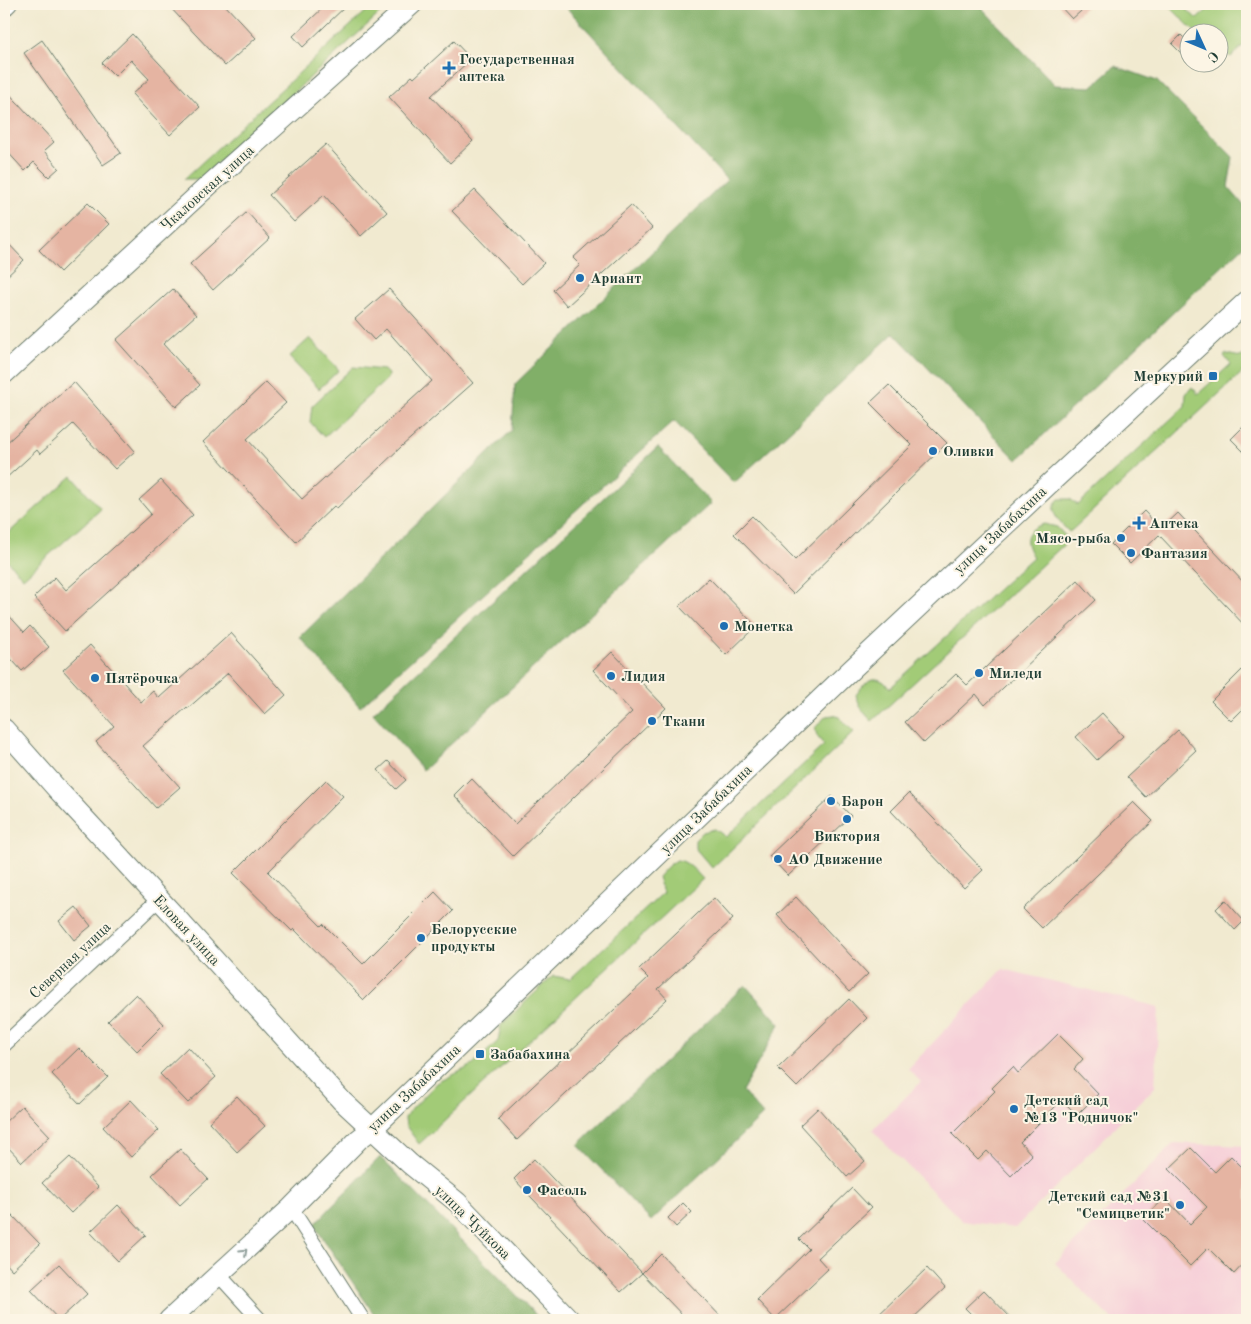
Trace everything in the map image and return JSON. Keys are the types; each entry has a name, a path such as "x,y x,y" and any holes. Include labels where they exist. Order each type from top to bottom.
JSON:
{"street":[{"path":"4,10 10,4"},
{"name":"Чкаловская улица","path":"4,374 208,186 412,4"},
{"name":"улица Забабахина","path":"169,1320 291,1208 359,1139 371,1130 845,675 1247,301"},
{"name":"Еловая улица","path":"4,729 342,1101 371,1130"},
{"name":"Северная улица","path":"4,1045 158,899"},
{"name":"улица Чуйкова","path":"371,1130 457,1202 570,1320"},
{"path":"291,1208 364,1320"},
{"path":"219,1275 260,1320"}],"shaded area":[{"name":"Детский сад №13 \"Родничок\"","path":"1003,969 1159,1007 1155,1087 1015,1228 962,1221 872,1130 921,1082 908,1069"},
{"name":"Детский сад №31 \"Семицветик\"","path":"1174,1143 1247,1146 1247,1320 1112,1320 1055,1263"}],"green space":[{"path":"374,4 390,4 200,179 184,179"},
{"path":"563,4 978,4 1055,85 1091,87 1115,66 1157,81 1233,157 1228,187 1247,209 1247,243 1017,460 894,333 734,483 674,421 360,707 300,637 512,430 515,384 727,180"},
{"path":"1167,4 1181,4 1197,19 1214,4 1247,4 1247,42 1231,57 1228,55 1228,22 1185,22"},
{"path":"310,338 339,370 319,389 289,357"},
{"path":"1247,352 1247,368 1069,532 1058,520 1054,512 1055,503 1059,499 1070,499 1078,505 1185,406 1186,394 1192,387 1198,394 1231,364 1224,356 1226,354 1241,357"},
{"path":"353,367 384,370 388,374 387,379 324,437 310,422 312,406"},
{"path":"658,447 711,503 423,770 373,713"},
{"path":"72,476 101,509 23,578 4,557 4,537"},
{"path":"1044,524 1057,527 1069,540 872,721 862,710 856,695 863,686 869,681 876,679 883,681 890,688 1033,557 1028,546 1027,537 1032,529"},
{"path":"834,715 839,717 854,732 712,868 695,848 695,840 703,832 715,829 726,837 824,745 817,736 815,728 826,716"},
{"path":"677,860 688,864 703,879 419,1144 406,1126 405,1118 409,1112 437,1083 473,1065 498,1041 501,1025 553,976 570,979 663,893 658,877 669,865"},
{"path":"745,985 780,1024 742,1091 763,1115 651,1221 578,1145"},
{"path":"380,1157 541,1320 378,1320 314,1225"}],"building":[{"path":"167,4 224,4 256,38 225,66"},
{"path":"327,4 348,4 303,47 293,36"},
{"path":"1058,4 1089,4 1072,19"},
{"path":"132,34 200,107 170,135 132,94 149,79 131,60 115,76 102,63"},
{"path":"1178,38 1178,50 1172,44"},
{"path":"42,40 121,153 103,165 24,53"},
{"path":"454,41 471,59 431,96 473,141 450,163 389,97 412,76 414,78"},
{"path":"4,88 54,142 44,151 59,168 49,177 34,162 25,171 4,148"},
{"path":"326,144 387,212 361,236 324,195 294,222 269,195"},
{"path":"475,190 544,263 522,284 452,211"},
{"path":"88,203 109,224 60,272 39,250"},
{"path":"631,205 652,228 567,306 553,290 580,265 573,258"},
{"path":"247,212 270,238 213,290 190,264"},
{"path":"4,239 24,260 4,279"},
{"path":"173,289 196,315 163,344 200,385 176,407 116,340"},
{"path":"389,289 473,383 402,446 337,508 334,506 296,542 203,442 266,382 286,403 247,439 302,499 432,381 386,329 374,340 355,319"},
{"path":"74,382 135,451 115,469 73,424 40,454 37,450 4,480 4,445"},
{"path":"889,385 947,443 793,594 734,534 752,516 795,560 912,445 870,403"},
{"path":"1247,423 1247,455 1231,439"},
{"path":"161,480 193,515 65,631 34,597 55,577 66,590 151,514 139,500"},
{"path":"1144,511 1161,529 1178,513 1247,586 1247,628 1159,535 1130,563 1111,544"},
{"path":"709,578 756,626 726,655 679,606"},
{"path":"1078,580 1096,600 985,705 976,694 924,743 905,722 956,674 967,685"},
{"path":"4,610 24,632 30,626 49,647 22,671 4,651"},
{"path":"231,633 286,695 265,714 228,673 186,708 143,746 180,787 156,808 96,742 114,726 63,670 90,645 141,702 153,691 159,698"},
{"path":"612,652 666,708 513,856 454,795 471,778 515,824 632,712 593,670"},
{"path":"1247,665 1247,705 1231,721 1211,701"},
{"path":"1102,713 1123,736 1097,760 1076,737"},
{"path":"1178,730 1196,750 1146,797 1127,777"},
{"path":"388,761 406,780 396,789 378,770"},
{"path":"326,780 343,796 268,872 321,926 323,924 363,964 435,892 453,911 364,1000 294,929 292,931 233,873"},
{"path":"909,793 983,870 964,888 891,811"},
{"path":"832,796 851,816 788,876 769,856"},
{"path":"1134,802 1153,821 1042,928 1023,909"},
{"path":"796,897 868,974 849,992 777,915"},
{"path":"714,898 733,919 658,989 667,999 517,1140 498,1119 648,978 639,969"},
{"path":"1225,900 1244,921 1235,930 1216,909"},
{"path":"76,907 91,926 74,940 59,921"},
{"path":"136,994 164,1024 137,1051 108,1021"},
{"path":"849,999 867,1018 797,1087 778,1068"},
{"path":"1058,1034 1083,1059 1074,1069 1098,1094 1077,1115 1062,1100 1020,1142 1032,1155 1011,1176 987,1151 978,1160 952,1134 995,1091 992,1088 1013,1067 1018,1073"},
{"path":"188,1047 216,1077 188,1103 160,1074"},
{"path":"79,1048 108,1077 80,1104 52,1074"},
{"path":"237,1096 265,1126 237,1152 209,1122"},
{"path":"131,1100 159,1130 131,1157 103,1127"},
{"path":"22,1106 50,1136 22,1162 4,1143 4,1123"},
{"path":"818,1108 865,1161 847,1177 800,1125"},
{"path":"1191,1148 1215,1172 1231,1156 1247,1172 1247,1260 1234,1274 1208,1248 1190,1266 1143,1219 1165,1198 1190,1224 1207,1207 1169,1169"},
{"path":"180,1149 208,1179 180,1205 152,1175"},
{"path":"70,1157 98,1187 71,1213 42,1183"},
{"path":"534,1159 642,1273 621,1292 514,1179"},
{"path":"852,1188 871,1208 818,1258 828,1269 775,1319 757,1300 809,1249 799,1239"},
{"path":"683,1203 692,1212 676,1227 668,1218"},
{"path":"118,1205 146,1235 118,1261 90,1232"},
{"path":"11,1214 40,1244 12,1270 4,1261 4,1221"},
{"path":"661,1254 724,1320 687,1320 642,1273"},
{"path":"59,1264 87,1294 59,1320 31,1290"},
{"path":"927,1268 945,1288 911,1320 873,1320"},
{"path":"984,1290 1013,1320 977,1320 965,1308"}],"place":[{"name":"Государственная аптека","path":"449,68"},
{"name":"Ариант","path":"580,278"},
{"name":"Меркурий","path":"1213,376"},
{"name":"Оливки","path":"933,451"},
{"name":"Аптека","path":"1139,523"},
{"name":"Мясо-рыба","path":"1121,538"},
{"name":"Фантазия","path":"1131,553"},
{"name":"Монетка","path":"724,626"},
{"name":"Миледи","path":"979,673"},
{"name":"Лидия","path":"611,676"},
{"name":"Пятёрочка","path":"95,678"},
{"name":"Ткани","path":"652,721"},
{"name":"Барон","path":"831,801"},
{"name":"Виктория","path":"847,819"},
{"name":"АО Движение","path":"778,859"},
{"name":"Белорусские продукты","path":"421,938"},
{"name":"Забабахина","path":"480,1054"},
{"name":"Детский сад №13 \"Родничок\"","path":"1014,1109"},
{"name":"Фасоль","path":"527,1190"},
{"name":"Детский сад №31 \"Семицветик\"","path":"1180,1205"}]}
